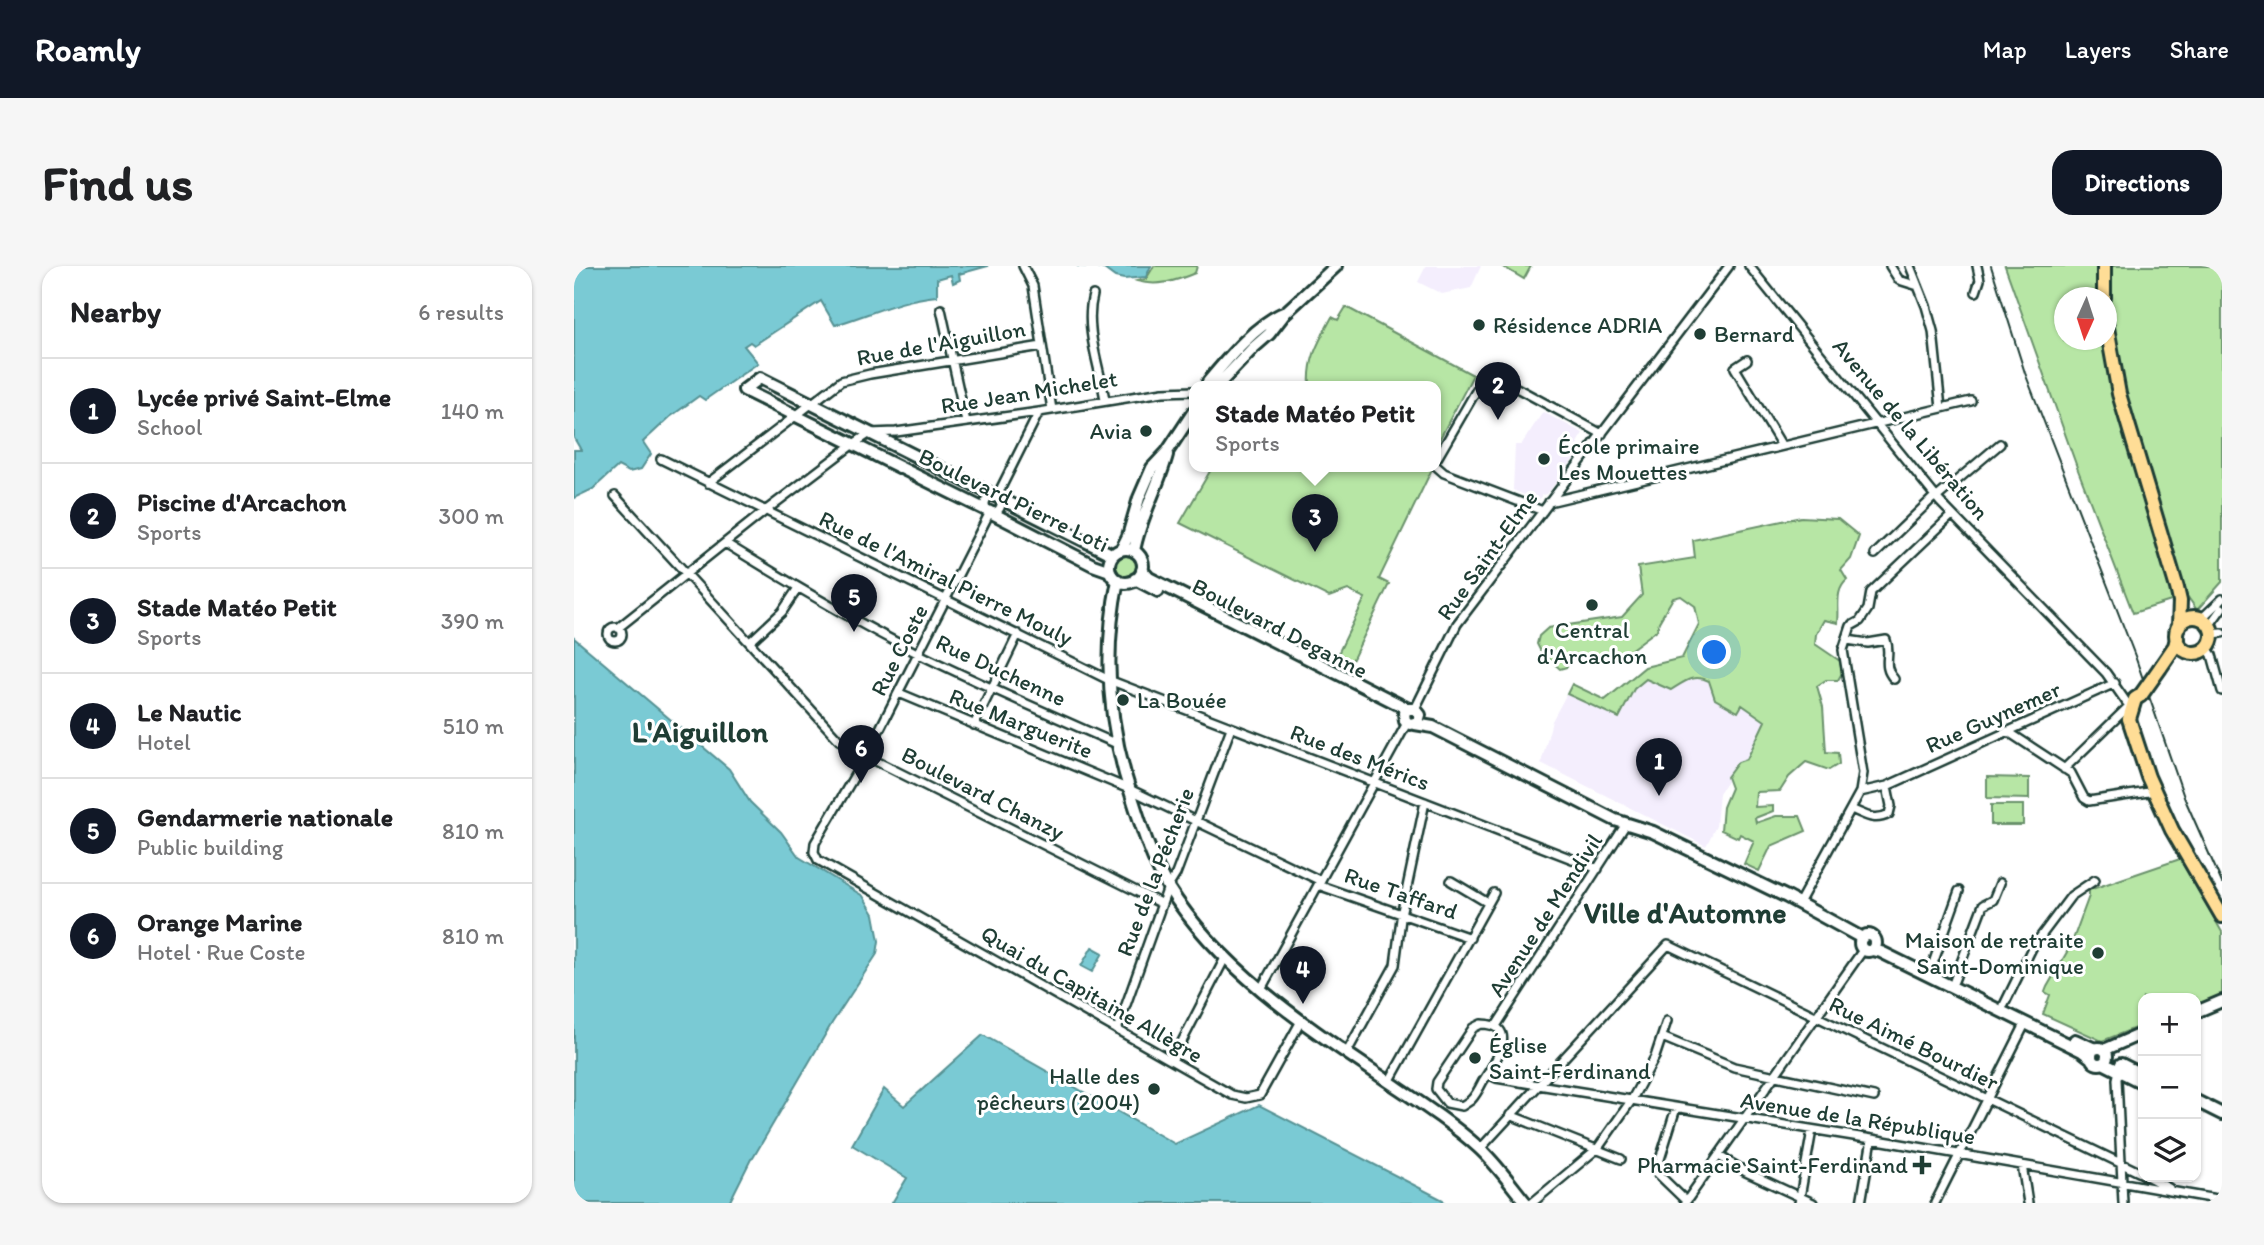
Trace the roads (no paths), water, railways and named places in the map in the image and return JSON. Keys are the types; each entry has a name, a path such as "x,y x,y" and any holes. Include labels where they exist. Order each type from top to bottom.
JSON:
{"main road":[{"path":"2104,266 2104,287"},
{"path":"2111,350 2119,394 2180,601 2175,646 2141,695 2130,706"},
{"path":"2160,668 2174,657 2188,652 2198,653 2207,648 2208,626 2177,588"},
{"path":"2188,652 2180,646 2178,632 2188,619 2208,626"},
{"name":"Avenue de la Libération","path":"2141,695 2136,719 2155,774 2155,791"},
{"name":"Avenue de la Libération","path":"2130,706 2129,719 2148,777 2172,830 2222,916"}],"street":[{"path":"1222,381 1269,334 1286,312 1336,266"},
{"name":"Rue Saint-Elme","path":"1261,989 1412,716 1457,624 1729,266"},
{"name":"Avenue de la Libération","path":"1749,266 1935,497 2115,683 2130,706"},
{"path":"1890,266 1899,280 1918,286"},
{"path":"1910,266 1933,331 1941,408"},
{"path":"1976,292 1980,280 1977,266"},
{"path":"1023,267 1033,286 1052,410"},
{"path":"1093,295 1089,309 1105,400"},
{"path":"941,309 966,422"},
{"path":"1211,381 1242,345 1273,317 1286,312"},
{"name":"Rue de l'Aiguillon","path":"812,403 841,380 1042,346"},
{"path":"1746,360 1735,368 1782,446"},
{"path":"1441,451 1487,372 1602,434"},
{"name":"Boulevard Pierre Loti","path":"1114,576 744,390 760,378 997,496 1117,552"},
{"name":"Rue Jean Michelet","path":"870,433 896,432 1039,412 1163,392 1189,391"},
{"path":"1549,502 1971,401"},
{"path":"708,483 812,403"},
{"path":"997,496 1039,412"},
{"path":"1189,419 1167,452 1152,468 1139,498 1128,536 1110,560 1114,576 1109,680 1117,744 1129,789 1149,844 1168,887 1195,923 1244,975 1301,1021 1439,1116 1480,1149 1526,1203"},
{"path":"618,628 765,511 870,433"},
{"path":"1875,554 1935,497 2000,444"},
{"name":"Boulevard Pierre Loti","path":"899,467 907,452"},
{"path":"1134,551 1167,452"},
{"name":"Rue de l'Amiral Pierre Mouly","path":"661,459 1109,680"},
{"path":"1441,470 1543,511"},
{"name":"Boulevard Chanzy","path":"615,496 839,740 866,757 1162,904"},
{"path":"997,496 1002,506 995,512 990,512 986,508 986,500 997,496"},
{"name":"Rue Coste","path":"909,912 817,860 815,844 866,757 990,512"},
{"path":"1798,903 1860,792 1863,772 1843,655 1851,626 1860,621 1868,608 1871,592 1952,515"},
{"name":"Rue Duchenne","path":"725,543 798,588 918,654 1117,744"},
{"path":"1117,552 1134,551"},
{"path":"1114,576 1127,582 1139,575 1142,561 1134,551"},
{"name":"Boulevard Deganne","path":"1139,575 1360,691 1612,811 1637,834 1653,838 2025,1024 2082,1051 2100,1056 2138,1080"},
{"path":"750,642 782,612 798,588"},
{"path":"2208,626 2222,599"},
{"path":"2208,626 2222,608"},
{"path":"974,725 1018,634"},
{"path":"1847,640 1868,643 1886,640 1887,667 1894,679"},
{"path":"2207,648 2212,655 2222,691"},
{"name":"Rue des Mérics","path":"1109,680 1598,869"},
{"name":"Rue Guynemer","path":"1860,792 1887,786 2115,683"},
{"name":"Rue Marguerite","path":"899,693 1129,789 1196,821"},
{"path":"2064,769 2130,706"},
{"name":"Rue de la Pécherie","path":"1116,1030 1168,887 1176,874 1231,728"},
{"path":"2007,731 2071,774 2084,798 2089,801 2155,791"},
{"path":"1851,809 1880,819 1889,814 1891,806 1887,786"},
{"path":"1347,1052 1395,965 1402,914 1425,802"},
{"name":"Rue Taffard","path":"1196,821 1319,883 1470,938"},
{"name":"Boulevard Deganne","path":"1626,824 1653,832 1798,903 1867,945 1931,969 2100,1056 2138,1072"},
{"name":"Avenue de Mendivil","path":"1496,1026 1626,824"},
{"path":"2004,1005 2032,948 2071,896 2095,880"},
{"path":"1451,881 1488,903"},
{"path":"1954,981 1983,905 1993,900 2000,883"},
{"path":"1931,969 1959,891"},
{"path":"1389,1082 1494,893"},
{"name":"Quai du Capitaine Allègre","path":"909,912 1232,1095 1246,1098 1260,1095 1301,1021"},
{"name":"Rue Aimé Bourdier","path":"1537,1085 1668,945 2138,1171"},
{"path":"1676,1108 1656,1172 1686,1202 1867,945"},
{"path":"1172,1061 1226,956"},
{"path":"2201,1010 2222,1001"},
{"path":"1532,1203 1598,1148 1631,1101 1655,1057 1667,1021"},
{"path":"1482,1024 1496,1026 1504,1043 1488,1074 1471,1100 1462,1106 1447,1103 1436,1089 1437,1082 1473,1028 1482,1024"},
{"path":"1935,1203 2025,1024"},
{"path":"2100,1056 2138,1036"},
{"path":"1662,1037 1734,1067 1874,1097"},
{"path":"2119,1070 2117,1079 2123,1203"},
{"name":"Avenue de la République","path":"1488,1074 1496,1078 2175,1192 2191,1199 2222,1200"},
{"path":"1480,1149 1537,1085"},
{"path":"1439,1116 1447,1103"},
{"path":"2201,1104 2222,1114"},
{"path":"2201,1112 2222,1122"},
{"path":"1510,1115 1621,1159"},
{"path":"1799,1200 1812,1130"},
{"path":"1861,1203 1872,1139"},
{"path":"1718,1156 1799,1200 1813,1203"},
{"path":"2022,1165 2028,1203"},
{"path":"2157,1182 2175,1192"}],"water":[{"path":"574,266 988,266 959,274 960,280 953,283 951,275 937,279 937,296 898,304 835,325 821,301 754,345 750,342 744,346 758,363 705,400 699,396 670,417 643,442 651,454 641,469 629,472 618,466 593,489 574,498 574,450 581,450 574,438"},
{"path":"1077,266 1151,266 1146,277 1124,279 1097,267"},
{"path":"574,638 729,769 750,802 781,832 799,857 863,896 874,914 879,941 877,954 832,1023 751,1159 729,1203 574,1203"},
{"path":"1092,947 1103,953 1092,972 1081,966"},
{"path":"983,1035 1175,1144 1259,1105 1443,1200 1444,1203 892,1203 907,1178 852,1145 884,1089 904,1106"}],"railway":[{"path":"1991,266 2025,373 2135,656 2184,797 2222,883"}],"place":[{"name":"Résidence ADRIA","path":"1479,325"},
{"name":"Bernard","path":"1700,334"},
{"name":"Piscine d'Arcachon","path":"1498,420"},
{"name":"Avia","path":"1146,431"},
{"name":"École primaire Les Mouettes","path":"1544,459"},
{"name":"Stade Matéo Petit","path":"1315,552"},
{"name":"Central d'Arcachon","path":"1592,605"},
{"name":"Gendarmerie nationale","path":"854,632"},
{"name":"La Bouée","path":"1123,700"},
{"name":"Orange Marine","path":"861,783"},
{"name":"Lycée privé Saint-Elme","path":"1659,796"},
{"name":"Maison de retraite Saint-Dominique","path":"2098,953"},
{"name":"Le Nautic","path":"1303,1004"},
{"name":"Église Saint-Ferdinand","path":"1475,1058"},
{"name":"Halle des pêcheurs (2004)","path":"1154,1089"},
{"name":"Pharmacie Saint-Ferdinand","path":"1922,1165"}],"district":[{"name":"L'Aiguillon","path":"700,731"},
{"name":"Ville d'Automne","path":"1685,912"}]}
